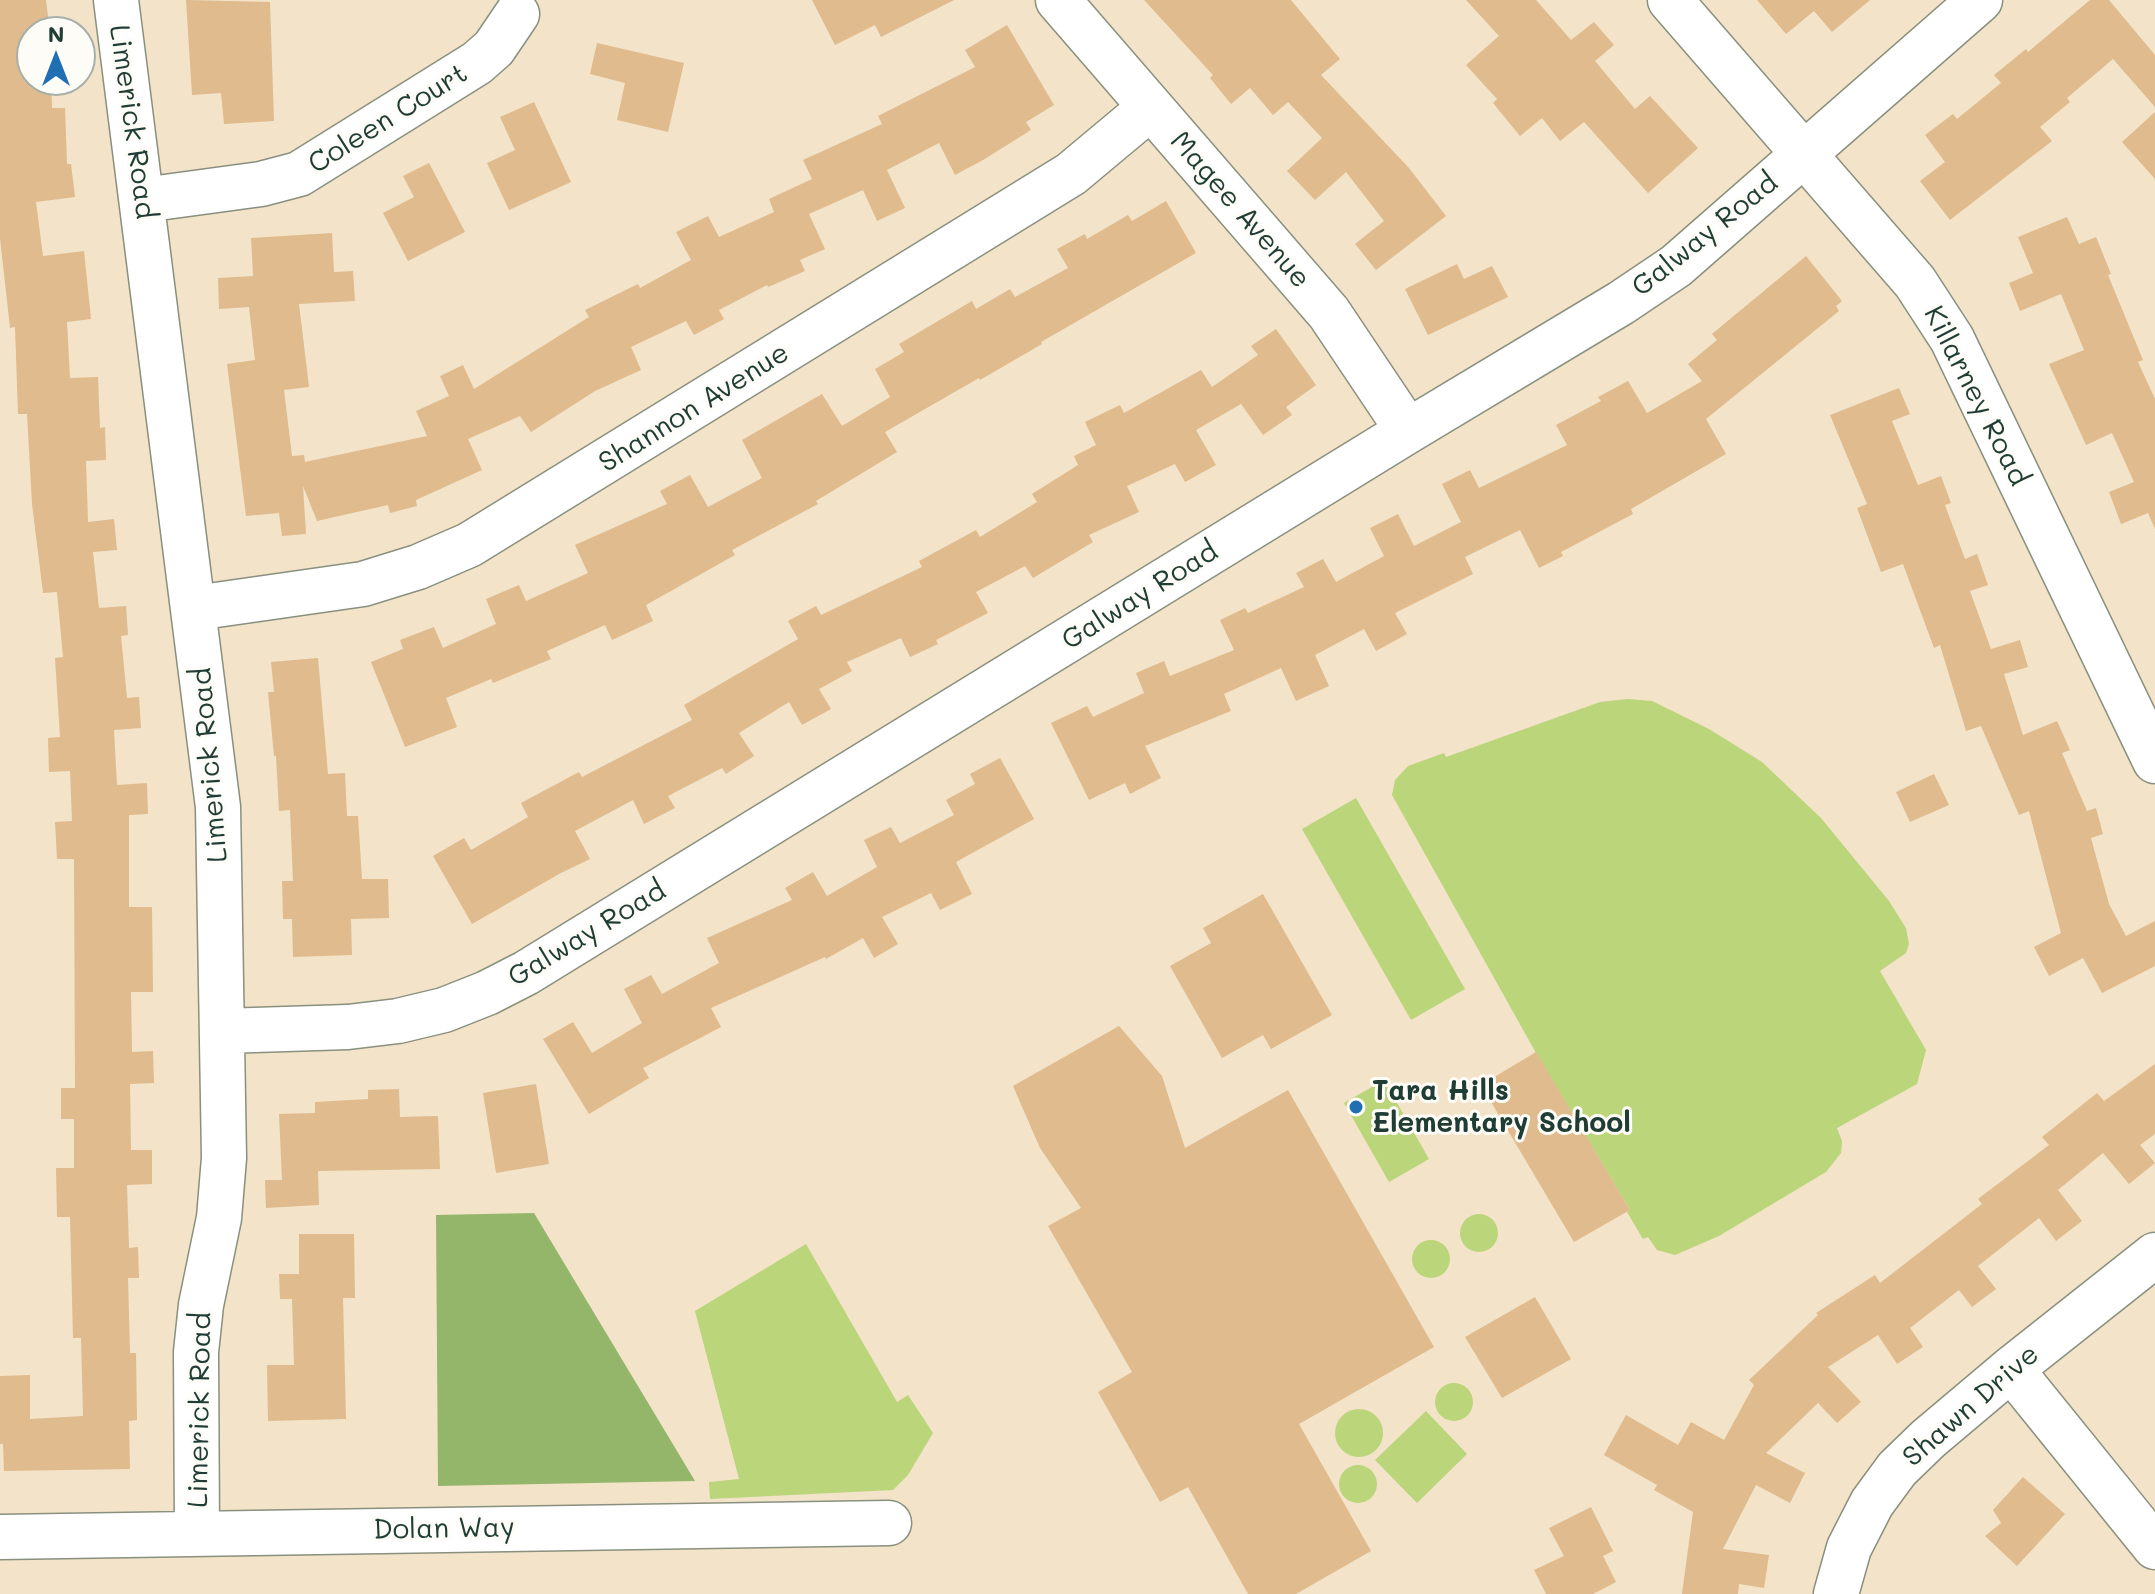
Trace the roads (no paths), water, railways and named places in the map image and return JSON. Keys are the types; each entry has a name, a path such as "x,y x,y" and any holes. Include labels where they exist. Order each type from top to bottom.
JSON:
{"street":[{"name":"Limerick Road","path":"116,0 218,807 223,1187 201,1305 196,1352 197,1532"},
{"name":"Magee Avenue","path":"1058,0 1329,313 1408,431"},
{"name":"Killarney Road","path":"1670,0 1915,282 1952,339 2155,761"},
{"name":"Galway Road","path":"223,1031 348,1027 398,1021 444,1010 526,973 1621,303 1676,266 1980,0"},
{"name":"Coleen Court","path":"143,200 261,184 299,174 477,63 494,48 517,14"},
{"name":"Shannon Avenue","path":"195,608 363,584 418,567 469,545 1071,174 1150,108"},
{"name":"Shawn Drive","path":"1836,1594 1849,1548 1872,1503 1897,1469 2011,1369 2155,1255"},
{"path":"2011,1369 2155,1547"},
{"name":"Dolan Way","path":"0,1537 889,1523"}],"place":[{"name":"Tara Hills Elementary School","path":"1356,1107"}]}
